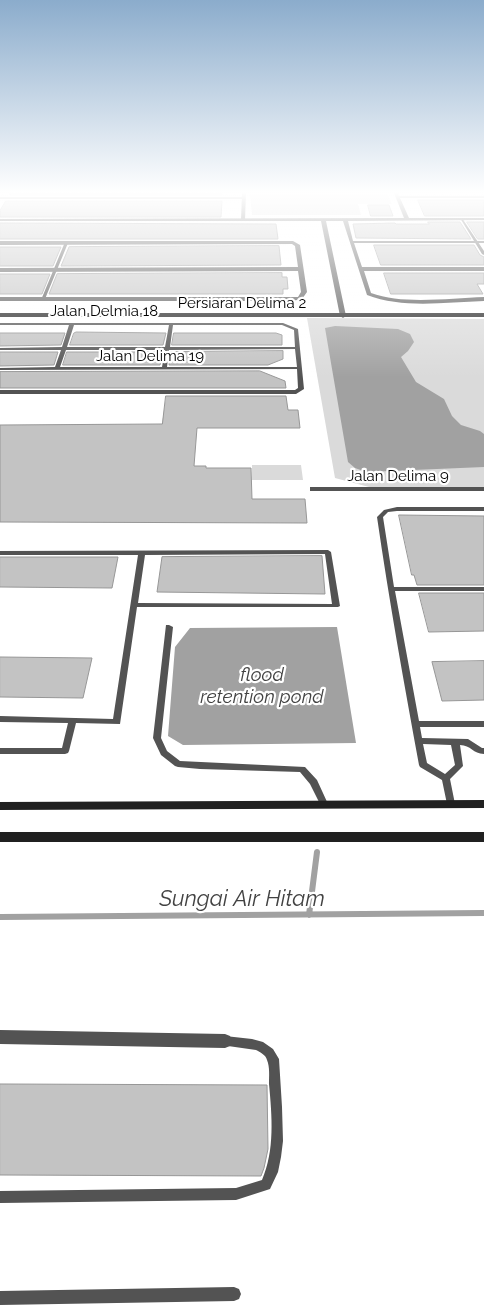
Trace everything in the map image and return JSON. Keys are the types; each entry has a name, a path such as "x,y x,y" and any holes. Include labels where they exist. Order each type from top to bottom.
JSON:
{"street":[{"path":"0,299 292,299 304,295 298,254"},
{"path":"330,254 342,313"},
{"path":"355,254 369,294 381,299 484,299"},
{"path":"360,268 484,268"},
{"path":"0,270 300,269"},
{"name":"Persiaran Delima 2","path":"0,310 186,313"},
{"name":"Persiaran Delima 2","path":"342,313 484,310"},
{"name":"Persiaran Delima 2","path":"0,315 342,313 484,315"},
{"name":"Jalan Delima 9","path":"313,489 484,489"},
{"path":"0,806 484,804"},
{"path":"0,836 484,837"},
{"path":"0,1037 225,1041"}],"lane":[{"path":"43,299 61,254"},
{"path":"186,313 186,324"},
{"name":"Jalan Delmia 18","path":"0,324 283,324 296,329 301,389 296,392 0,392"},
{"path":"57,369 72,324"},
{"path":"164,368 171,324"},
{"path":"0,349 298,348"},
{"name":"Jalan Delima 19","path":"0,369 299,368"},
{"path":"451,804 446,778 423,765 380,517 386,511 397,509 484,509"},
{"path":"0,553 328,552 336,606 134,605"},
{"path":"0,720 117,722 142,553"},
{"path":"391,589 484,589"},
{"path":"169,627 157,738 164,753 178,764 302,769 314,782 324,804"},
{"path":"0,751 65,751 73,720"},
{"path":"415,724 484,724"},
{"path":"419,741 468,742 480,751 484,751"},
{"path":"446,778 459,766 455,741"},
{"path":"0,1197 236,1194 266,1186 273,1174 278,1151 273,1059 269,1051 261,1045 225,1041"},
{"path":"0,1298 234,1294"}],"shaded area":[{"path":"307,318 484,319 484,488 373,488 335,478"},
{"path":"252,465 301,465 303,480 252,480"}],"water":[{"path":"335,326 398,329 410,334 414,342 401,357 416,382 444,399 452,416 461,425 484,434 484,467 366,472 355,468 348,462 325,328"},
{"name":"flood retention pond","path":"337,627 356,743 183,745 168,736 175,647 190,628"}],"building":[{"path":"0,254 58,254 53,266 0,266"},
{"path":"66,254 280,254 281,265 61,266"},
{"path":"377,254 480,254 484,257 484,265 381,265"},
{"path":"282,273 282,277 287,277 288,289 283,289 283,294 49,294 57,274"},
{"path":"384,273 484,273 484,284 477,284 483,294 391,294"},
{"path":"0,274 50,274 42,294 0,294"},
{"path":"0,333 65,333 61,345 0,346"},
{"path":"74,333 166,333 163,345 70,345"},
{"path":"174,333 276,333 282,335 282,345 172,345"},
{"path":"283,351 283,359 268,365 169,365 171,352"},
{"path":"0,352 58,352 54,365 0,366"},
{"path":"67,352 163,352 160,365 63,365"},
{"path":"260,371 285,381 286,388 0,388 0,372"},
{"path":"166,396 286,396 288,410 298,410 300,428 197,428 194,466 206,466 206,468 251,468 252,499 305,499 307,523 0,522 0,425 162,424"},
{"path":"399,515 484,516 484,585 417,585 414,575 412,575"},
{"path":"322,556 325,594 157,592 162,557"},
{"path":"0,557 118,557 112,588 0,587"},
{"path":"419,593 484,593 484,631 429,632"},
{"path":"0,657 92,658 83,698 0,697"},
{"path":"484,661 484,700 442,701 432,662"},
{"path":"0,1084 267,1085 268,1149 264,1168 261,1176 0,1175"}],"waterway":[{"path":"309,914 317,852"},
{"name":"Sungai Air Hitam","path":"309,914 484,913"},
{"name":"Sungai Air Hitam","path":"0,917 309,914"}]}
